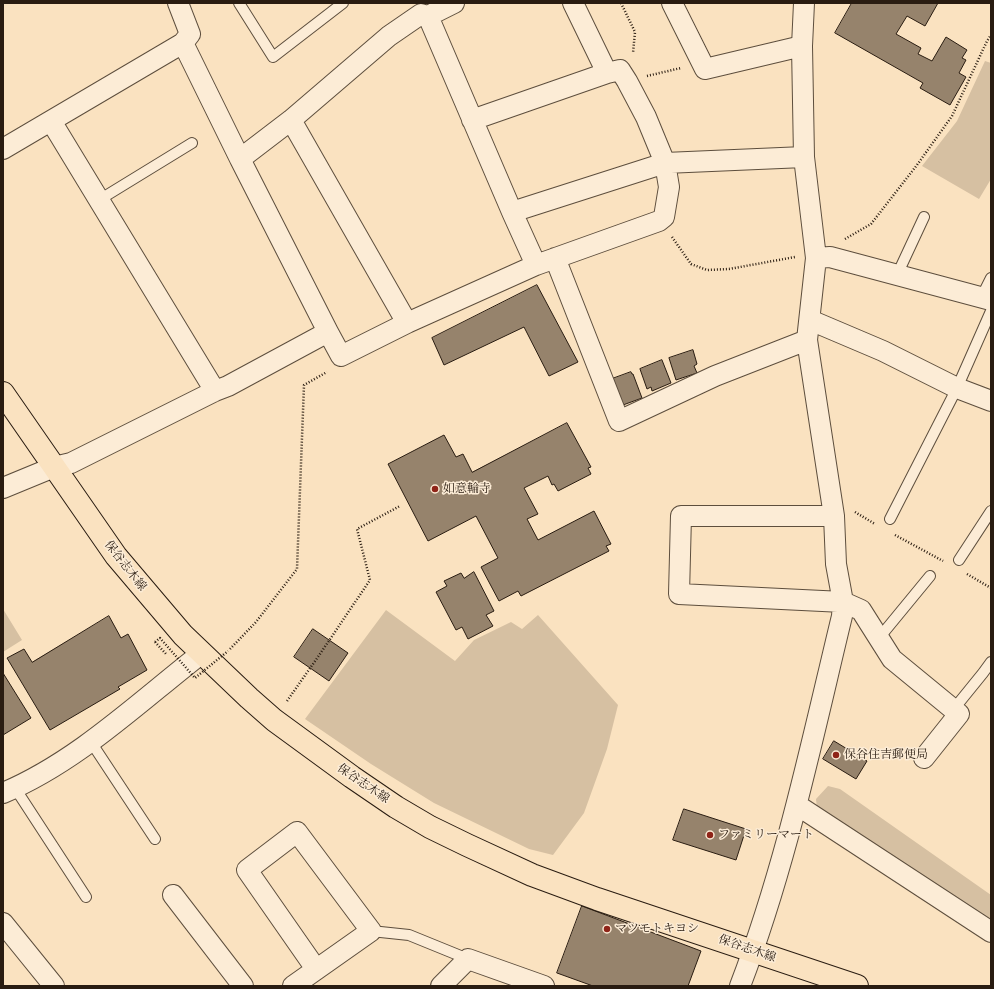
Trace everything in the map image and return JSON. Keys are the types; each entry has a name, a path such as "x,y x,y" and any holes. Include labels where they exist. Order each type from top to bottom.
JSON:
{"main road":[{"name":"保谷志木線","path":"3,393 116,556 183,635 274,720 396,807 467,845 539,878 857,986"}],"street":[{"path":"3,149 183,43 190,34 178,3"},
{"path":"240,159 291,120 389,36 421,14 428,16 454,3"},
{"path":"573,3 607,73"},
{"path":"672,3 705,69 802,46"},
{"path":"740,986 753,951 797,805 842,616 843,602 836,564 842,513 807,340 816,255 804,157 802,46 804,3"},
{"path":"428,16 512,212 546,261 619,421 715,376 807,340"},
{"path":"183,43 340,356 407,323 546,261 659,222 664,217 669,187 665,163 646,116 620,70 607,73 472,120"},
{"path":"291,120 407,323"},
{"path":"51,122 215,391"},
{"path":"512,212 665,163 804,157"},
{"path":"816,255 830,257 897,275 988,303"},
{"path":"810,320 883,351 957,388 991,401"},
{"path":"3,488 54,467 71,463 215,391 228,386 328,332"},
{"path":"842,513 681,516 679,594 843,602 861,610 892,660 959,714 924,758"},
{"path":"9,790 71,756 91,742 202,653"},
{"path":"797,805 991,932"},
{"path":"293,986 371,932 297,832 248,870 316,970"},
{"path":"173,895 243,986"},
{"path":"3,923 54,986"},
{"path":"441,986 468,959 544,986"}],"lane":[{"path":"239,3 273,57 343,3"},
{"path":"99,200 192,143"},
{"path":"897,275 924,217"},
{"path":"890,519 957,388 988,303 991,278"},
{"path":"959,560 991,510"},
{"path":"879,638 930,576"},
{"path":"953,710 991,662"},
{"path":"91,742 155,839"},
{"path":"9,790 86,897"},
{"path":"371,932 409,935 468,959"}],"path":[{"path":"671,236 691,264 707,270 729,269 805,255 816,255 870,224 917,165 952,116 991,35"},
{"path":"627,81 702,64"},
{"path":"168,656 155,642 160,638 195,678 228,651 256,622 297,569 304,384 331,370"},
{"path":"274,720 370,580 357,529 400,506"},
{"path":"842,513 876,524"},
{"path":"890,532 944,562"},
{"path":"964,573 991,588"}],"shaded area":[{"path":"985,61 991,63 991,179 979,199 922,166 957,121"},
{"path":"3,609 22,640 3,652"},
{"path":"386,610 455,661 474,640 511,622 522,629 538,615 618,705 607,749 584,813 553,855 529,849 434,803 371,764 305,719"},
{"path":"828,786 840,789 991,895 991,926 817,808 816,799"}],"building":[{"path":"852,3 938,3 925,26 907,16 896,34 921,48 918,54 932,61 946,37 967,50 962,58 966,60 959,73 966,77 950,105 920,88 923,83 835,33"},
{"path":"537,285 578,362 549,376 524,327 444,365 432,338"},
{"path":"693,350 697,364 694,366 697,373 676,380 669,358"},
{"path":"662,360 671,383 652,391 651,387 647,389 640,369"},
{"path":"631,372 642,398 623,405 612,379"},
{"path":"567,423 591,467 588,468 591,474 558,491 554,484 552,485 548,476 524,488 538,514 527,519 538,540 594,511 611,544 606,546 609,551 521,596 518,591 499,601 481,567 498,558 476,516 428,541 388,464 444,435 456,457 463,454 472,472"},
{"path":"474,572 494,611 486,615 493,626 468,639 462,627 456,630 436,592 447,586 444,581 461,573 464,578"},
{"path":"109,616 121,638 128,634 147,670 118,687 120,689 50,730 7,658 24,649 32,662"},
{"path":"313,629 348,653 329,681 294,657"},
{"path":"3,673 31,718 3,735"},
{"path":"834,741 867,761 856,779 823,759"},
{"name":"ファミリーマート","path":"684,809 746,829 736,860 673,840"},
{"name":"マツモトキヨシ","path":"582,906 701,951 688,986 593,986 557,973"}],"place":[{"name":"如意輪寺","path":"435,489"},
{"name":"保谷住吉郵便局","path":"836,755"},
{"name":"ファミリーマート","path":"710,835"},
{"name":"マツモトキヨシ","path":"607,929"}]}
